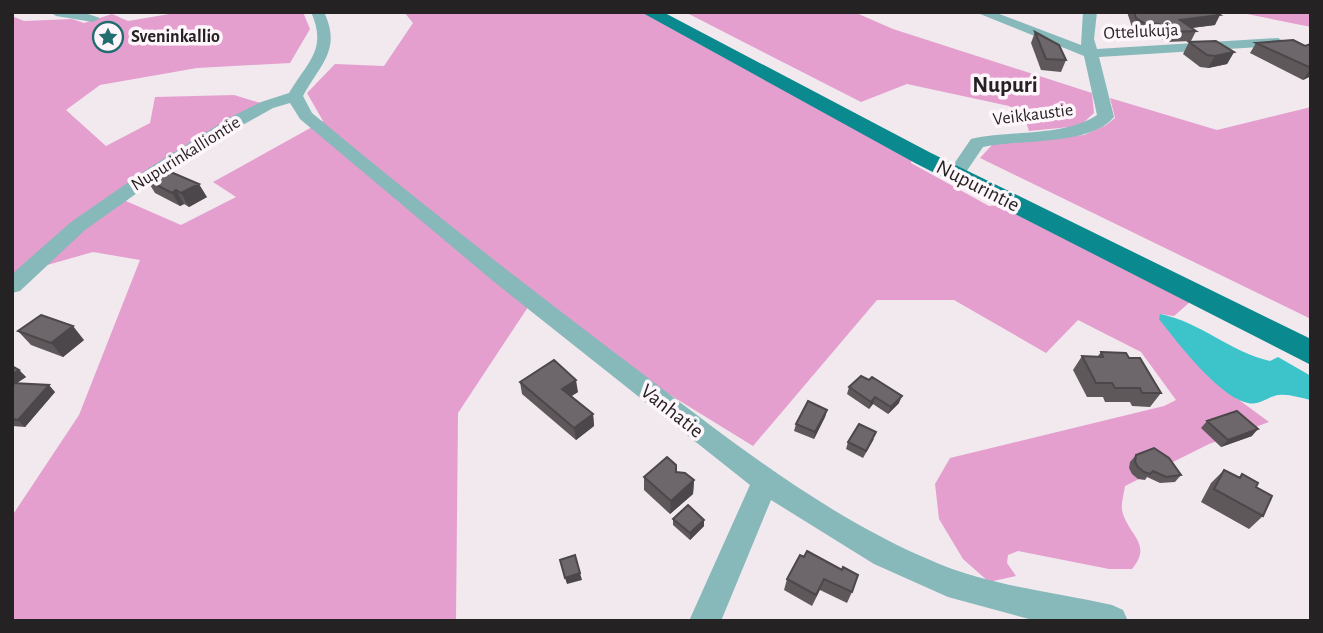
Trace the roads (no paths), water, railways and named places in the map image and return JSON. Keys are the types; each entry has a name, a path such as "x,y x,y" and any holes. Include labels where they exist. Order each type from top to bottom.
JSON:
{"main road":[{"name":"Nupurintie","path":"649,12 956,174 1311,353"}],"street":[{"path":"56,12 93,18"},
{"path":"295,96 327,45 327,29 317,12"},
{"path":"981,12 1089,53"},
{"name":"Veikkaustie","path":"956,174 977,143 1006,136 1065,133 1100,122 1106,117 1089,53 1087,39 1090,12"},
{"name":"Ottelukuja","path":"1089,53 1129,53 1278,43"},
{"name":"Nupurinkalliontie","path":"12,286 78,226 155,172 235,122 267,105 295,96"},
{"name":"Vanhatie","path":"295,96 306,116 422,215 765,482 849,534 928,574 963,587 1112,621"},
{"path":"705,621 765,482"}],"water":[{"path":"1160,314 1189,323 1255,357 1270,361 1278,357 1311,376 1311,400 1279,395 1252,404 1237,399 1224,391 1199,367 1159,319"}],"place":[{"name":"Sveninkallio","path":"108,37"}],"district":[{"name":"Nupuri","path":"1005,85"}]}
